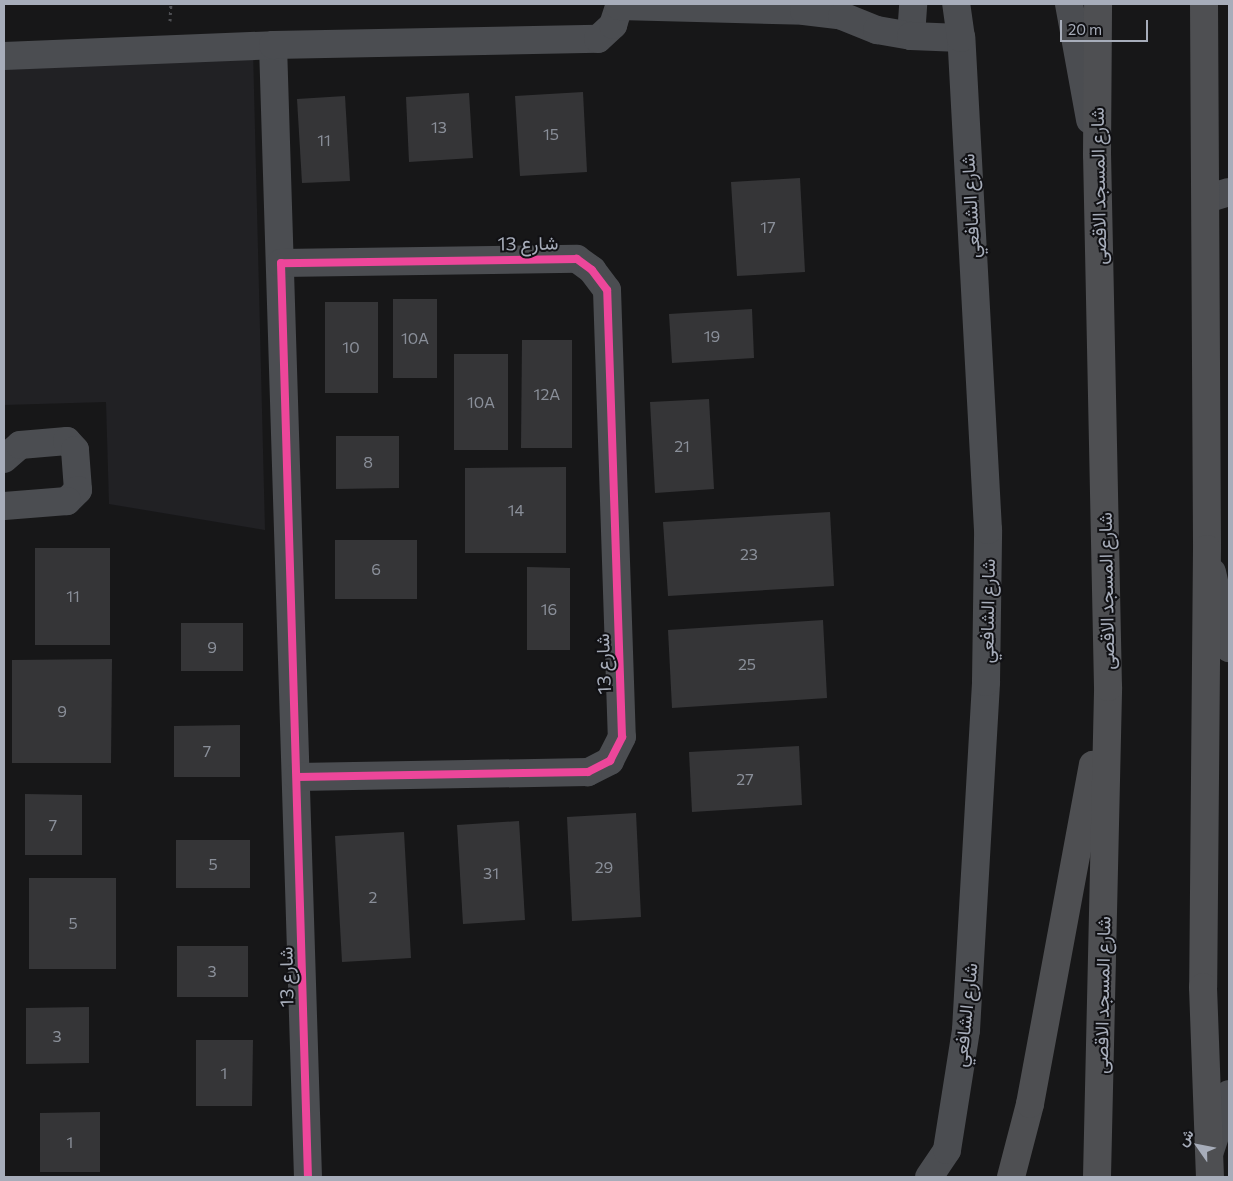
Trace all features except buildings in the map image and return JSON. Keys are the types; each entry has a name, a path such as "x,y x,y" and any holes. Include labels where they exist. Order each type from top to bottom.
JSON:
{"main road":[{"name":"شارع المسجد الاقصى","path":"1097,1177 1108,687 1097,155 1098,4"},
{"path":"1204,4 1217,196 1207,549 1203,988 1210,1165"},
{"path":"1011,1177 1028,1113 1108,687"}],"street":[{"path":"911,36 913,4"},
{"name":"شارع الشافعي","path":"929,1177 947,1150 966,1030 986,682 988,530 961,38 956,4"},
{"name":"شارع الشافعي","path":"961,38 970,4"},
{"path":"1069,4 1097,155"},
{"path":"4,56 273,45 598,39 613,25 619,5 804,11 842,16 877,30 911,36 961,38"},
{"path":"273,45 281,263"},
{"name":"شارع 13","path":"298,776 588,772 610,761 622,737 607,290 592,270 577,259 281,263 298,776 308,1177"},
{"path":"4,459 20,446 67,441 75,450 78,490 67,501 4,506"},
{"path":"1207,549 1229,648"},
{"path":"1210,1165 1229,1094"}],"shaded area":[{"path":"253,50 265,530 109,504 106,402 4,405 4,60"}],"cycle path":[{"path":"297,777 588,772 610,761 622,737 607,290 592,270 577,259 281,263 308,1177"}]}
